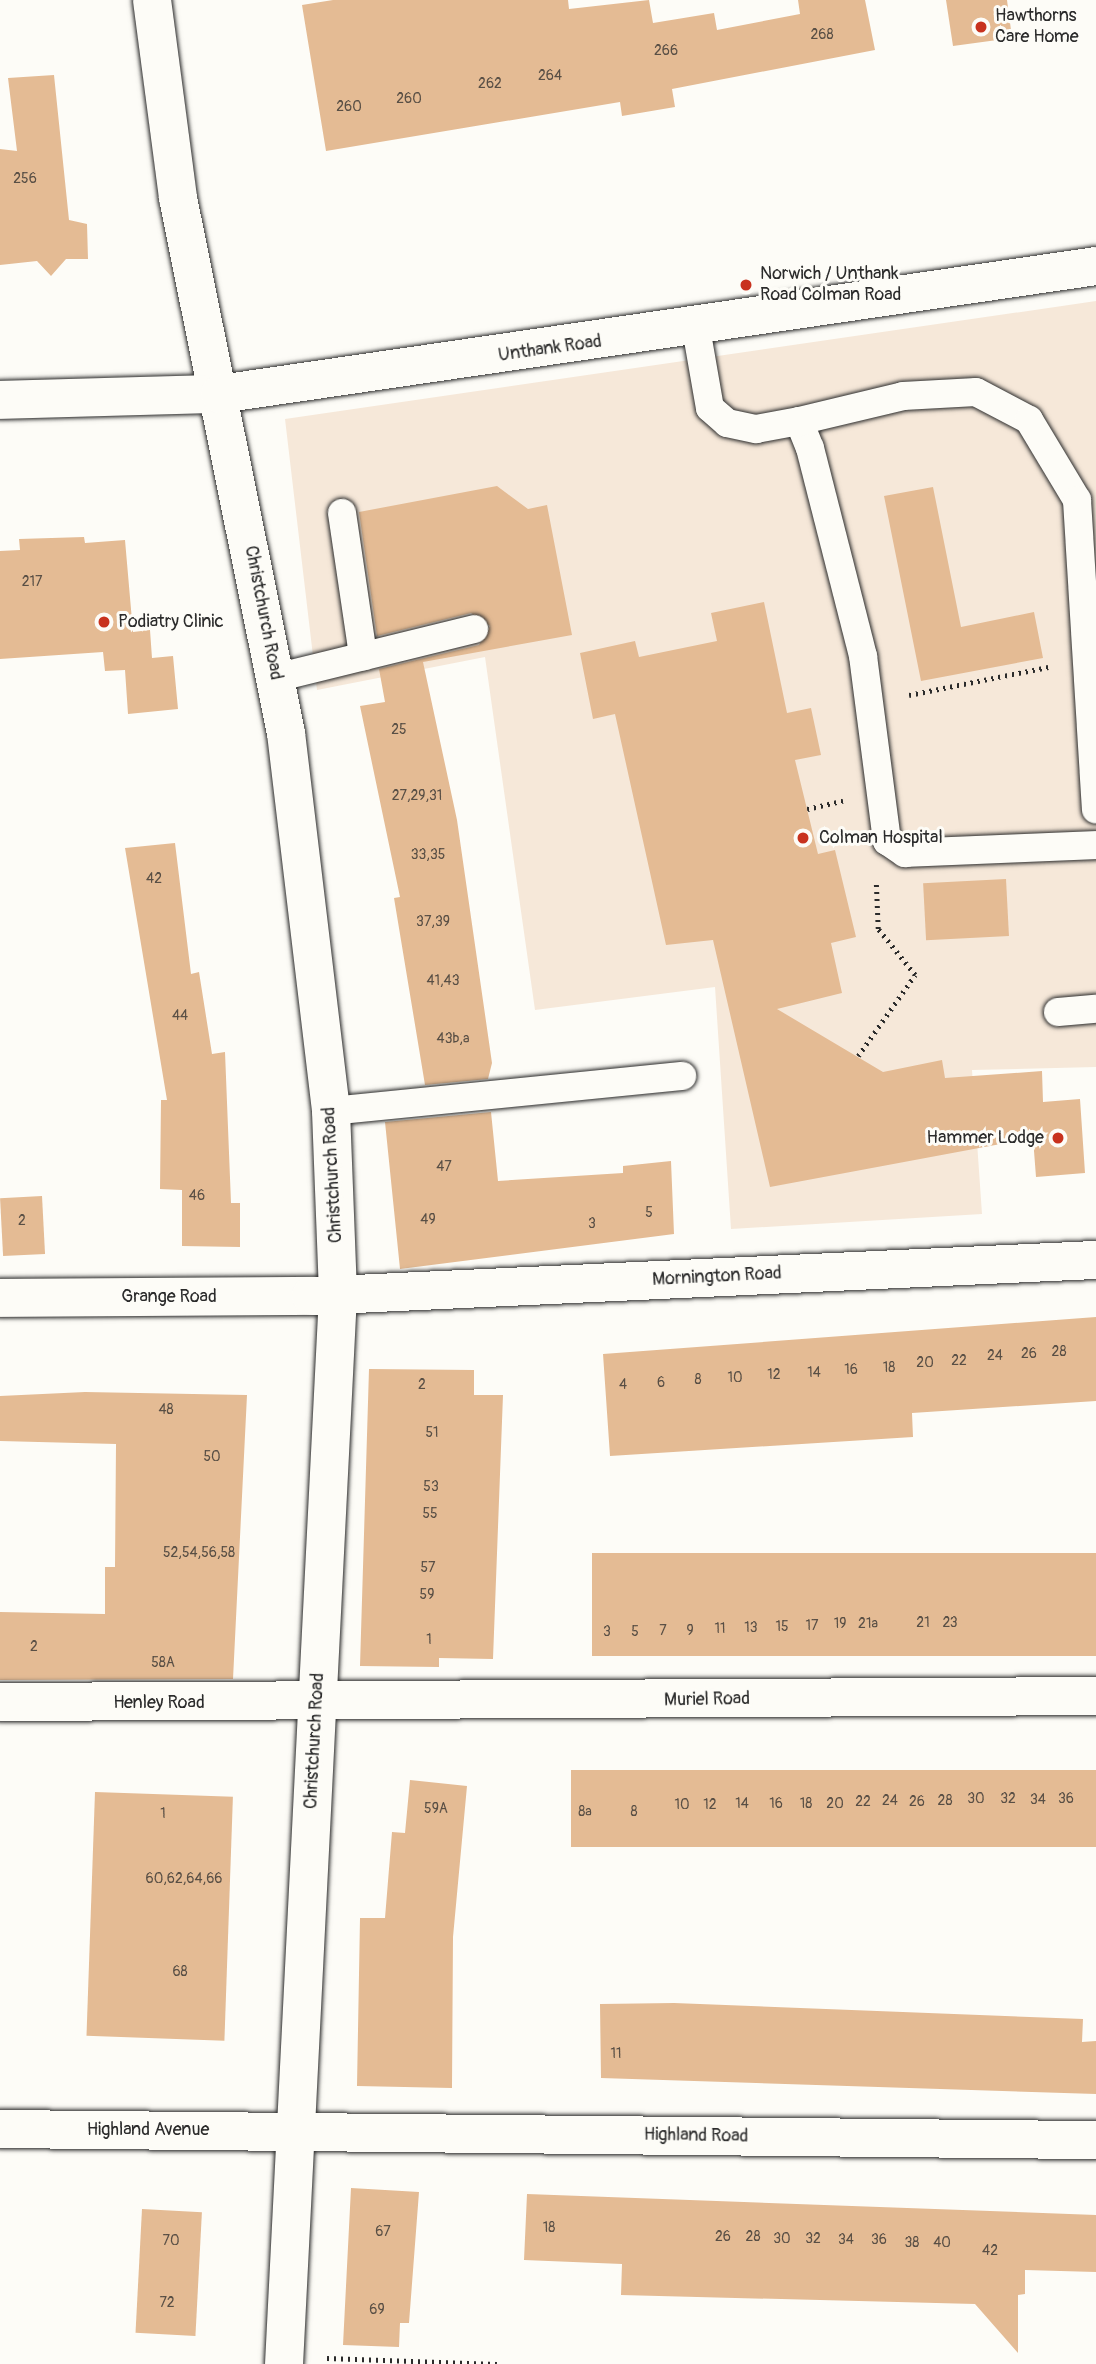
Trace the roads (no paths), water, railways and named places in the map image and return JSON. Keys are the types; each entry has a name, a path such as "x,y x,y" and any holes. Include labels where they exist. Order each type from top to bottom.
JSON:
{"street":[{"name":"Christchurch Road","path":"152,0 178,198 220,394 275,678 331,1111 338,1295 284,2360"},
{"name":"Unthank Road","path":"0,400 220,394 696,328 1096,266"},
{"name":"Mornington Road","path":"338,1295 1096,1260"},
{"name":"Grange Road","path":"0,1298 338,1295"},
{"name":"Muriel Road","path":"317,1704 1096,1696"},
{"name":"Henley Road","path":"0,1702 317,1704"},
{"name":"Highland Avenue","path":"0,2129 295,2131"},
{"name":"Highland Road","path":"295,2131 1096,2140"}],"lane":[{"path":"696,328 710,408 727,423 756,429 903,396 976,393 1030,420 1077,500 1091,659 1096,809"},
{"path":"799,421 863,656 887,841 905,853 1096,845"},
{"path":"342,513 363,656"},
{"path":"275,678 474,629"},
{"path":"1058,1012 1096,1009"},
{"path":"331,1111 682,1076"}],"place":[{"name":"Hawthorns Care Home","path":"981,27"},
{"name":"Norwich / Unthank Road Colman Road","path":"746,285"},
{"name":"Podiatry Clinic","path":"104,622"},
{"name":"Colman Hospital","path":"803,838"},
{"name":"Hammer Lodge","path":"1058,1138"}]}
